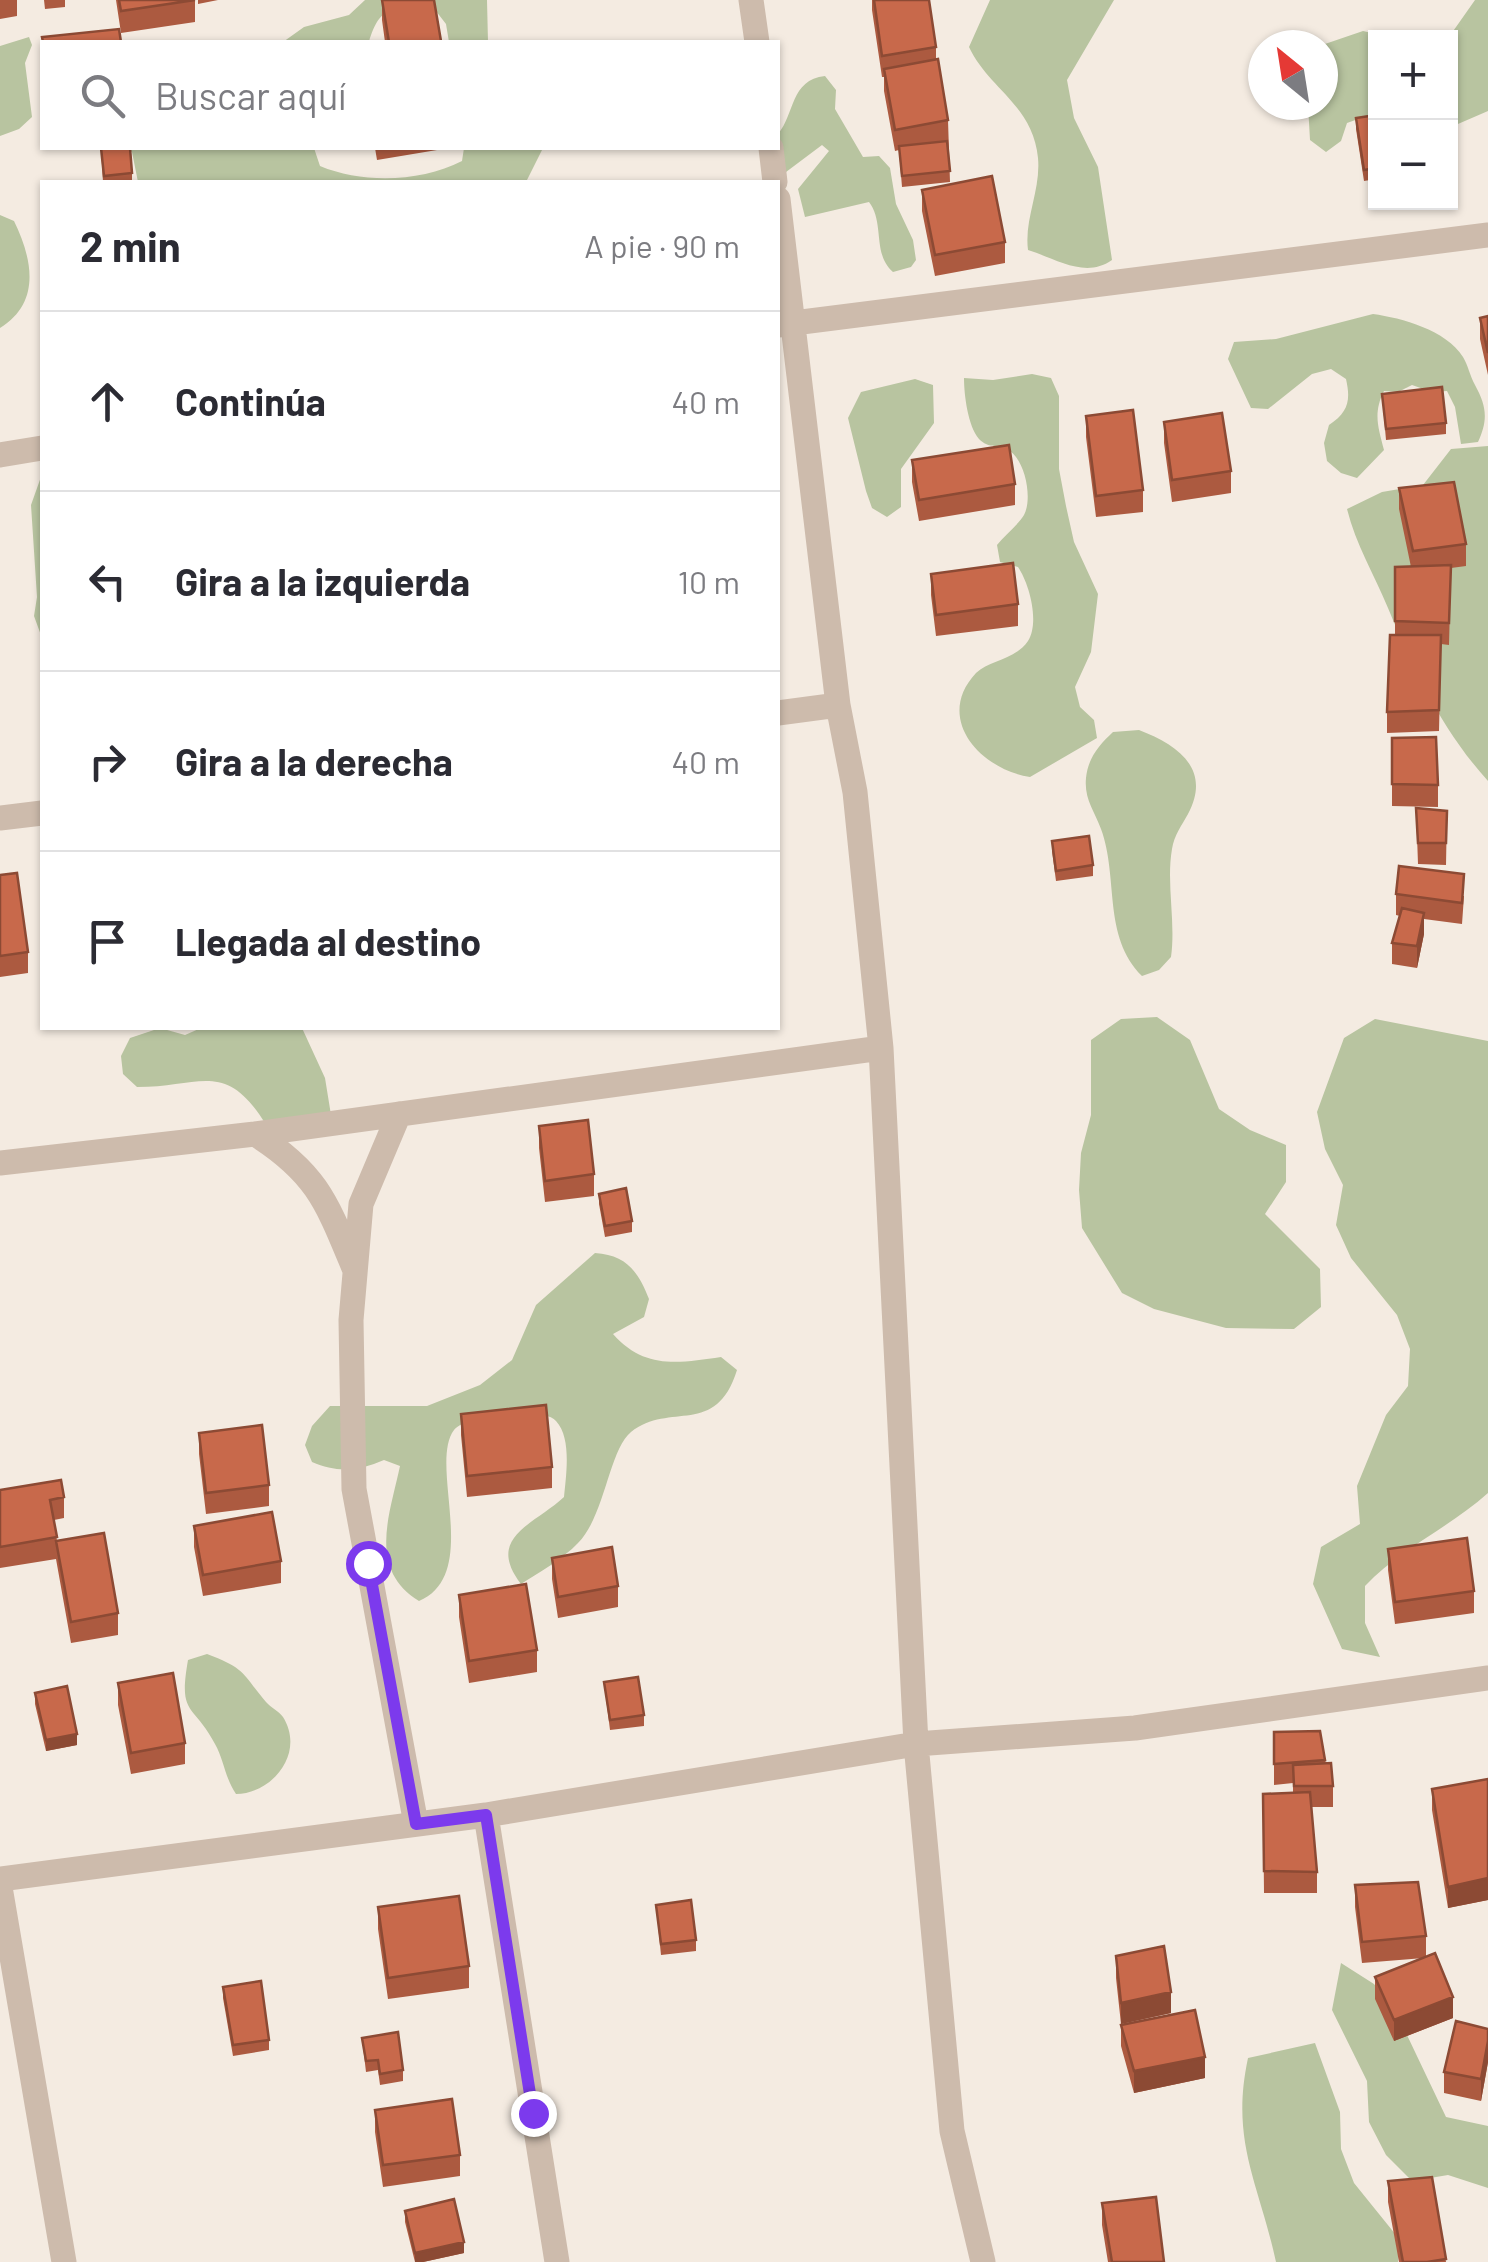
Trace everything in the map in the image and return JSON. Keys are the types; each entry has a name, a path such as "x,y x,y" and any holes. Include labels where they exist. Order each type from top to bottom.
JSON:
{"street":[{"path":"751,0 757,40"},
{"path":"771,150 775,180"},
{"path":"780,230 786,324 838,705 856,792 881,1048 916,1744 952,2131 984,2262"},
{"path":"786,324 1488,234"},
{"path":"0,455 40,448"},
{"path":"780,713 838,705"},
{"path":"0,818 40,813"},
{"path":"0,1163 255,1134 881,1048"},
{"path":"399,1114 361,1204 352,1320 354,1489 416,1824"},
{"path":"255,1134 284,1152 323,1194 356,1272"},
{"path":"0,1878 486,1815 916,1744 1135,1728 1488,1678"},
{"path":"486,1815 557,2262"},
{"path":"0,1886 64,2262"}],"green space":[{"path":"365,0 487,0 488,40 449,40 446,24 429,2 383,15 370,40 286,40 304,27 349,15"},
{"path":"990,0 1114,0 1067,80 1074,118 1098,167 1112,260 1102,265 1071,266 1028,250 1038,170 1034,140 1019,110 969,47"},
{"path":"1475,0 1488,0 1488,111 1458,124 1458,30 1454,30"},
{"path":"1368,32 1368,116 1347,123 1341,141 1326,152 1310,140 1309,120 1338,120 1338,40"},
{"path":"29,37 32,45 25,63 32,117 19,129 0,136 0,46"},
{"path":"825,76 836,90 835,109 863,157 879,156 890,168 896,204 913,240 916,260 911,267 893,272 887,265 880,247 877,219 869,202 805,217 798,189 829,151 822,145 786,172 780,131 799,91"},
{"path":"127,150 315,150 320,166 355,176 392,178 446,168 462,161 464,150 542,150 527,180 138,180 132,152"},
{"path":"0,215 14,221 29,264 30,279 22,306 0,328"},
{"path":"1373,314 1435,333 1465,360 1484,407 1485,420 1478,442 1461,444 1455,407 1447,391 1432,392 1412,385 1398,392 1384,391 1378,427 1384,450 1357,478 1341,473 1327,461 1324,443 1329,425 1344,411 1348,394 1346,379 1331,369 1312,374 1268,409 1251,408 1228,359 1234,342 1276,339"},
{"path":"1032,374 1051,378 1059,396 1059,469 1066,506 1074,542 1098,594 1091,652 1075,687 1080,707 1094,720 1097,738 1030,777 995,764 980,753 969,740 960,708 964,690 976,673 1023,647 1033,624 1032,603 1022,574 1018,567 1000,562 997,545 1024,515 1028,499 1026,479 1013,454 986,444 975,433 967,410 964,378 993,380"},
{"path":"915,379 933,385 934,423 901,469 901,507 887,517 872,508 848,418 861,392"},
{"path":"1488,446 1488,781 1443,720 1419,677 1360,547 1347,509 1382,492 1423,485 1451,449"},
{"path":"40,480 40,632 34,616 37,597 31,505"},
{"path":"1139,730 1178,751 1193,772 1196,784 1172,849 1171,957 1159,970 1142,976 1121,943 1106,848 1086,785 1092,758 1108,737 1113,732"},
{"path":"1157,1017 1190,1040 1219,1109 1250,1130 1286,1145 1286,1182 1265,1214 1320,1269 1321,1307 1294,1329 1226,1328 1154,1309 1122,1293 1082,1228 1079,1190 1081,1153 1091,1115 1091,1040 1121,1019"},
{"path":"1375,1019 1488,1041 1488,1493 1394,1560 1365,1586 1365,1623 1380,1657 1342,1649 1313,1584 1321,1547 1360,1524 1357,1486 1386,1415 1408,1386 1410,1349 1397,1315 1351,1258 1336,1225 1343,1185 1325,1149 1317,1112 1344,1038"},
{"path":"154,1030 185,1035 196,1030 303,1030 325,1078 331,1115 265,1123 251,1103 224,1083 137,1087 123,1074 121,1056 130,1038"},
{"path":"595,1253 615,1257 630,1266 649,1299 644,1317 613,1334 625,1346 650,1359 677,1362 721,1357 737,1370 728,1391 705,1411 646,1423 631,1432 617,1453 587,1531 565,1555 521,1584 511,1568 511,1543 528,1524 564,1497 567,1458 561,1428 548,1416 521,1413 461,1424 448,1446 451,1544 447,1568 438,1587 419,1601 403,1588 388,1557 388,1521 400,1466 384,1460 339,1469 312,1462 305,1445 312,1426 330,1406 427,1406 480,1385 512,1360 536,1305"},
{"path":"207,1654 242,1672 281,1715 289,1731 290,1745 281,1769 249,1792 236,1794 215,1744 186,1701 188,1660"},
{"path":"1341,1963 1374,1984 1396,2012 1446,2117 1488,2126 1488,2188 1448,2175 1412,2181 1386,2155 1369,2122 1367,2081 1332,2010"},
{"path":"1315,2043 1340,2112 1341,2149 1354,2183 1400,2240 1398,2262 1276,2262 1244,2139 1243,2088 1248,2058"}],"building":[{"path":"119,0 195,0 121,11"},
{"path":"382,0 434,0 441,40 389,40"},
{"path":"874,0 929,0 936,47 882,56"},
{"path":"119,29 121,40 43,40 42,37"},
{"path":"938,59 948,120 895,130 884,69"},
{"path":"1368,116 1368,169 1364,170 1356,118"},
{"path":"947,141 950,171 902,176 899,146"},
{"path":"101,150 130,150 132,173 104,176"},
{"path":"992,176 1005,242 935,255 922,190"},
{"path":"1488,316 1488,353 1480,318"},
{"path":"1442,387 1446,423 1386,429 1382,394"},
{"path":"1133,410 1143,490 1096,496 1086,416"},
{"path":"1222,413 1231,471 1172,480 1164,422"},
{"path":"1009,445 1015,484 919,500 912,460"},
{"path":"1454,482 1466,544 1413,551 1399,488"},
{"path":"1013,563 1018,604 936,615 931,574"},
{"path":"1451,565 1449,623 1395,621 1395,567"},
{"path":"1390,635 1441,635 1439,710 1387,712"},
{"path":"1436,737 1438,785 1392,784 1392,738"},
{"path":"1416,808 1447,811 1446,843 1418,843"},
{"path":"1089,836 1093,865 1056,871 1052,841"},
{"path":"1399,866 1464,874 1462,903 1396,894"},
{"path":"17,873 28,952 0,956 0,875"},
{"path":"1402,908 1424,913 1417,946 1392,943"},
{"path":"588,1120 594,1174 545,1181 539,1126"},
{"path":"626,1188 632,1221 605,1226 599,1194"},
{"path":"546,1405 552,1467 467,1476 461,1414"},
{"path":"262,1425 269,1485 206,1493 199,1433"},
{"path":"61,1480 64,1497 50,1500 57,1537 0,1547 0,1490"},
{"path":"272,1512 281,1561 203,1575 194,1526"},
{"path":"104,1533 118,1613 71,1622 56,1541"},
{"path":"1467,1538 1474,1591 1395,1602 1388,1549"},
{"path":"612,1547 618,1586 558,1597 552,1558"},
{"path":"526,1584 537,1650 469,1661 459,1595"},
{"path":"173,1673 185,1743 131,1753 118,1683"},
{"path":"638,1677 644,1715 610,1720 604,1682"},
{"path":"67,1686 77,1734 46,1740 35,1693"},
{"path":"1320,1731 1325,1760 1274,1764 1274,1732"},
{"path":"1331,1763 1333,1786 1294,1786 1293,1765"},
{"path":"1488,1779 1488,1878 1448,1887 1432,1789"},
{"path":"1310,1792 1317,1872 1264,1871 1263,1794"},
{"path":"1418,1882 1426,1936 1362,1942 1355,1885"},
{"path":"459,1896 469,1966 388,1978 378,1907"},
{"path":"691,1900 696,1940 661,1944 656,1905"},
{"path":"1164,1946 1171,1992 1121,2003 1116,1956"},
{"path":"1435,1953 1453,1997 1394,2020 1375,1977"},
{"path":"261,1981 269,2040 233,2045 223,1987"},
{"path":"1195,2010 1205,2057 1134,2071 1121,2025"},
{"path":"1456,2021 1488,2029 1481,2079 1444,2072"},
{"path":"398,2032 403,2070 380,2074 378,2060 366,2061 362,2038"},
{"path":"452,2099 460,2155 383,2165 375,2110"},
{"path":"1432,2177 1446,2259 1403,2262 1388,2181"},
{"path":"1156,2197 1164,2262 1112,2262 1102,2203"},
{"path":"454,2199 464,2242 415,2253 405,2211"}],"route":[{"path":"368,1563 416,1824 486,1815 533,2113"}]}
